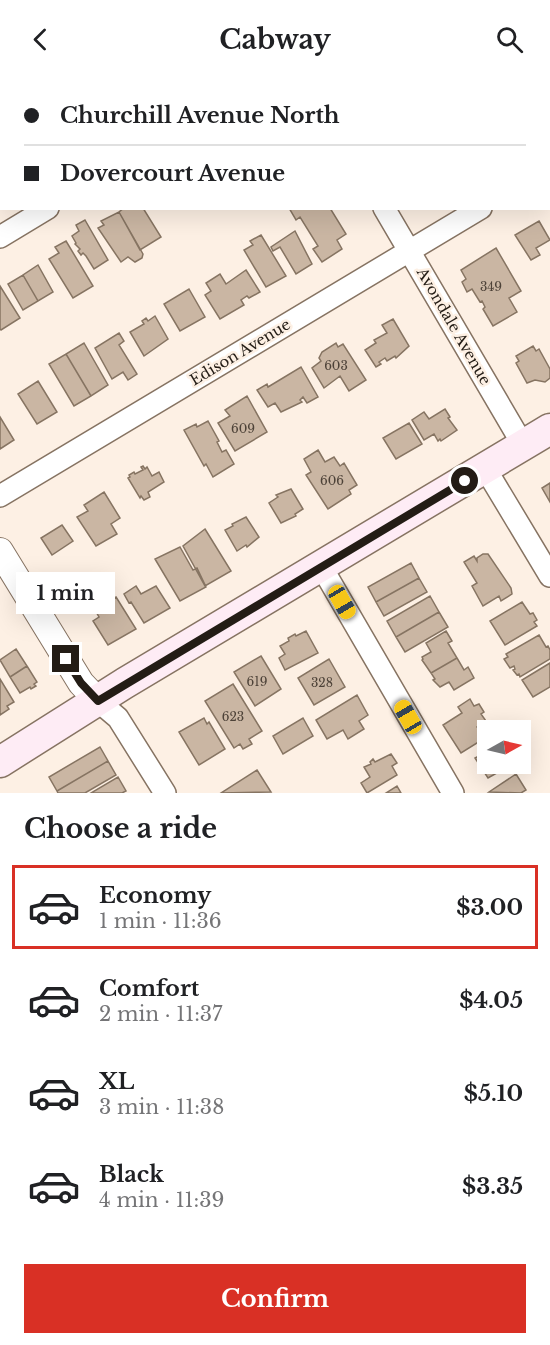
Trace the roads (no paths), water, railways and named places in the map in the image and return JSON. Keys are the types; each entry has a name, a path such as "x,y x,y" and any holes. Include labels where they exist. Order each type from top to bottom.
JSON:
{"main road":[{"path":"0,762 550,429"}],"street":[{"path":"0,237 45,210"},
{"name":"Avondale Avenue","path":"385,210 523,445"},
{"name":"Edison Avenue","path":"0,496 478,210"},
{"path":"485,468 550,576"},
{"path":"0,551 81,683 118,718 165,793"},
{"path":"321,566 453,793"}]}
